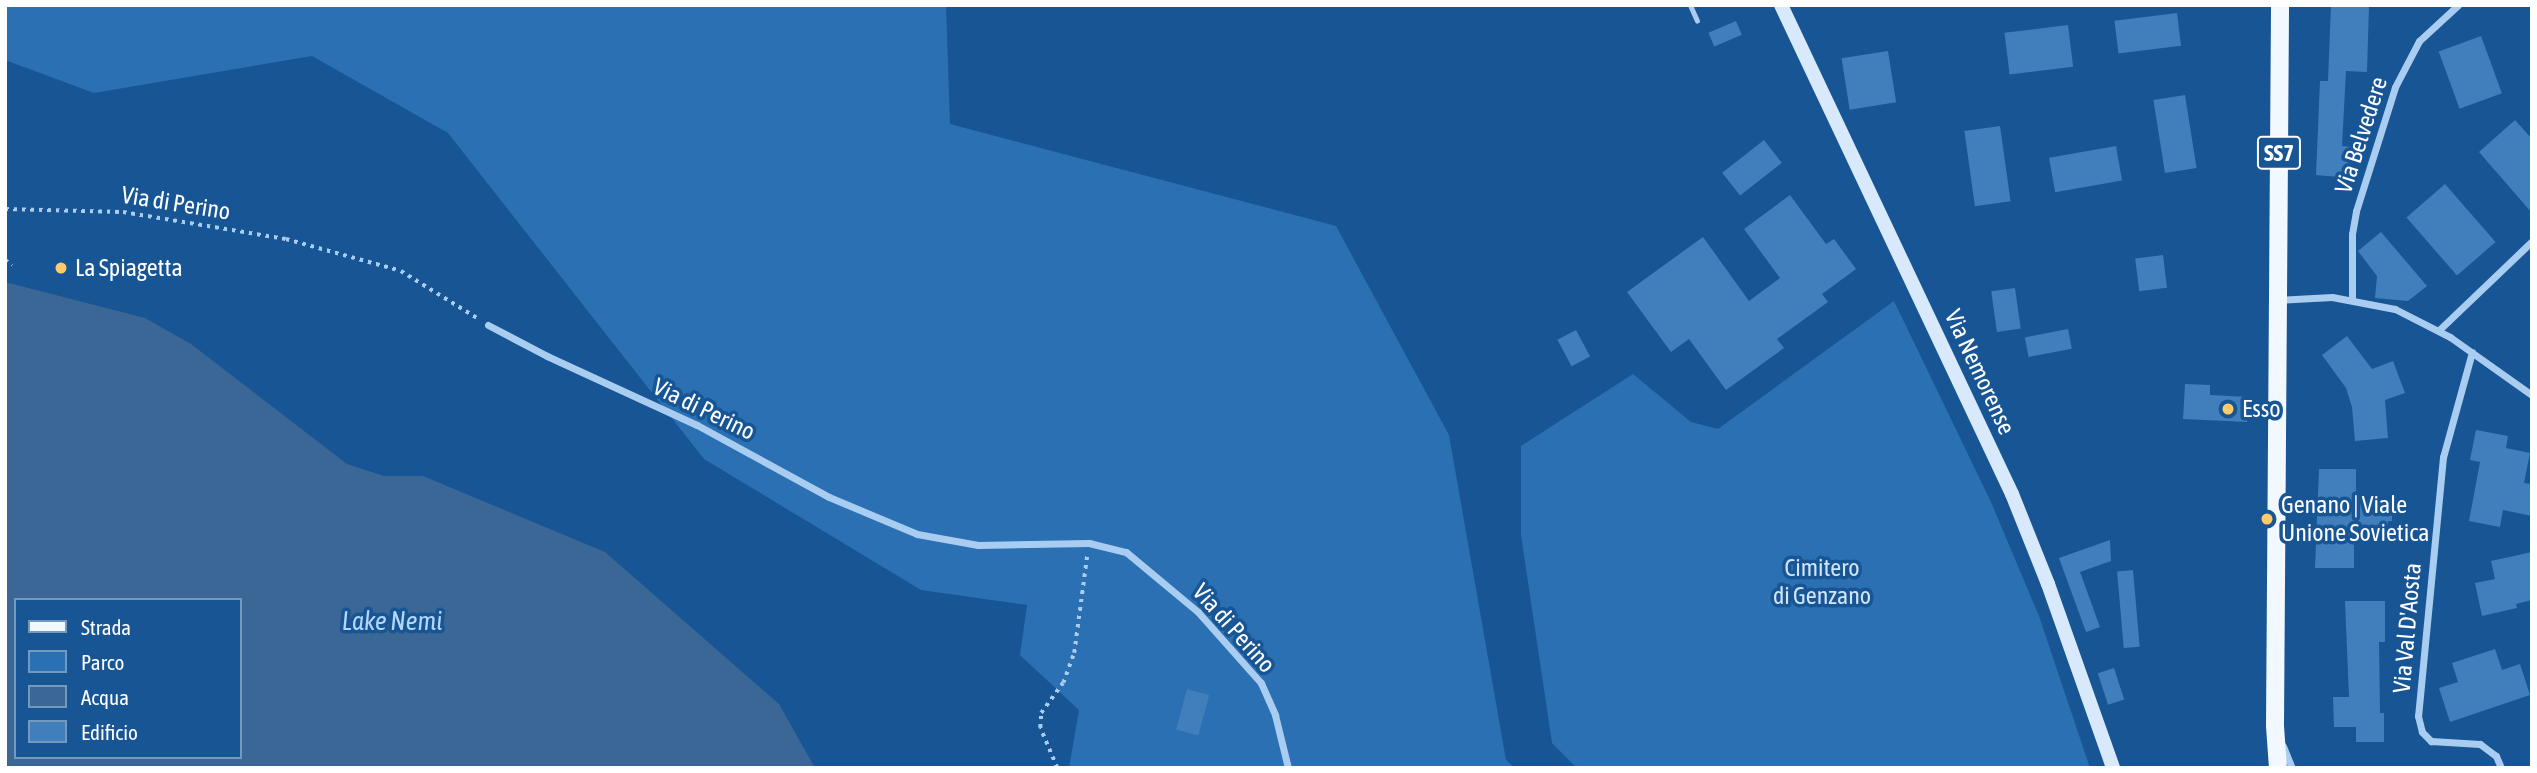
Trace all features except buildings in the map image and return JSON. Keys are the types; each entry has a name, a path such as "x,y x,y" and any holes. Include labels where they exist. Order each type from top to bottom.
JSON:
{"main road":[{"name":"Via Nemorense","path":"1781,5 2012,494 2048,584 2113,768"},
{"name":"SS7","path":"2278,768 2275,726 2280,5"}],"street":[{"name":"Via Belvedere","path":"2353,299 2352,234 2356,211 2395,87 2419,41 2458,5"},
{"path":"2439,330 2532,241"},
{"path":"2278,300 2321,296 2353,299 2395,309 2439,330 2532,395"},
{"name":"Via di Perino","path":"488,325 547,356 697,425 830,497 917,534 978,545 1089,543 1126,552 1181,596 1239,655 1261,683 1275,715 1288,768"},
{"name":"Via Val D'Aosta","path":"2472,352 2448,428 2443,457 2418,716 2422,732 2431,741 2480,744 2496,756 2501,768"},
{"path":"2275,726 2292,768"}],"lane":[{"path":"1689,5 1697,21"}],"path":[{"name":"Via di Perino","path":"5,209 123,212 286,239 401,271 488,325"},
{"path":"5,261 12,264"},
{"path":"1057,768 1040,728 1041,713 1063,683 1074,653 1089,543"}],"green space":[{"path":"5,5 946,5 950,124 1336,226 1449,435 1506,760 1515,768 1069,768 1079,710 1020,655 1027,605 921,590 704,459 448,133 312,56 94,93 5,60"},
{"name":"Cimitero di Genzano","path":"1894,301 1991,502 2039,616 2090,768 1577,768 1552,743 1521,535 1521,446 1633,374 1691,422 1718,429"}],"water":[{"name":"Lake Nemi","path":"5,282 145,318 191,344 347,464 384,476 423,476 605,552 779,704 815,768 5,768"}],"place":[{"name":"La Spiagetta","path":"61,268"},
{"name":"Esso","path":"2228,409"},
{"name":"Genano | Viale Unione Sovietica","path":"2267,519"}]}
